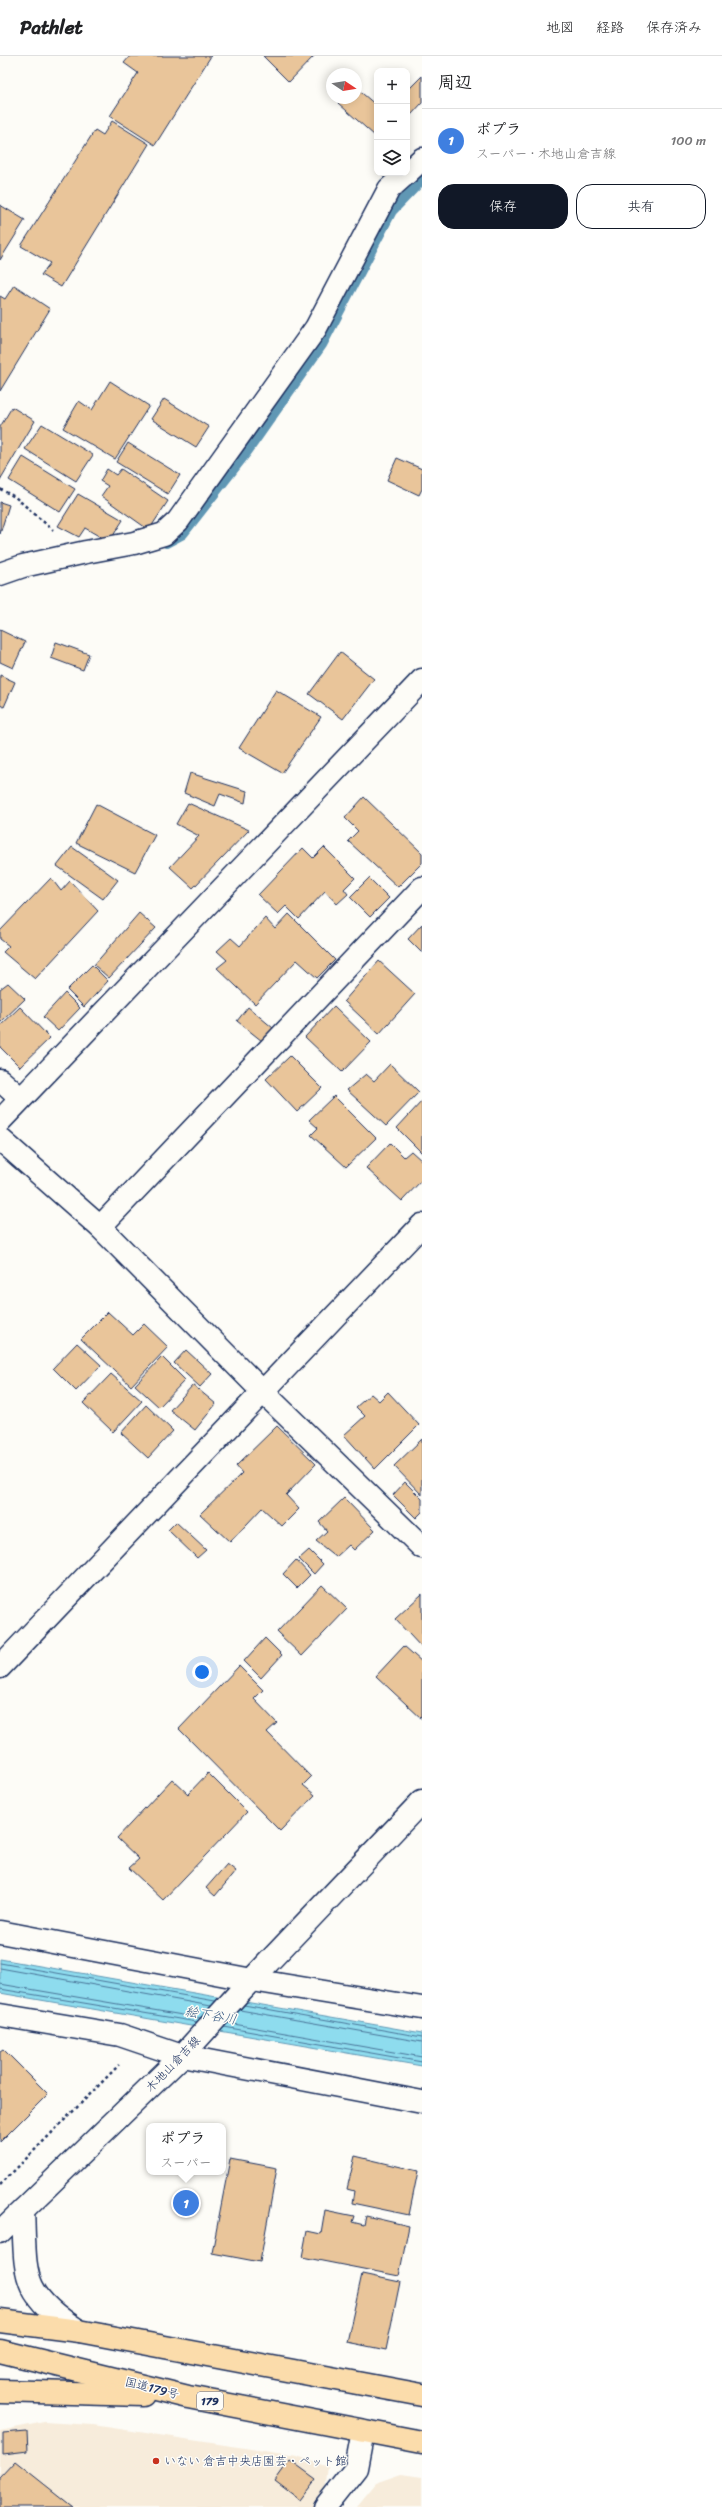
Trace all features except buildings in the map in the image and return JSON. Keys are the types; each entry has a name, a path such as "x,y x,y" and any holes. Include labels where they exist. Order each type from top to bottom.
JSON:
{"highway":[{"path":"0,2321 79,2331 422,2395"},
{"name":"国道179号","path":"0,2351 188,2397 422,2442"},
{"path":"0,2391 188,2397"}],"street":[{"path":"410,170 422,159"},
{"path":"0,574 23,566 86,552 134,544 164,534 178,521 316,328 389,190 404,176"},
{"path":"0,1121 20,1098 422,680"},
{"path":"100,1227 422,888"},
{"path":"0,1080 20,1098"},
{"path":"0,1139 100,1227 262,1391 422,1546"},
{"path":"0,1667 422,1225"},
{"name":"木地山倉吉線","path":"0,2232 182,2056 245,1987 422,1801"},
{"path":"0,1932 245,1987 422,2008"},
{"path":"0,2015 120,2035 182,2056 422,2102"},
{"path":"23,2210 28,2279 39,2300 54,2315 79,2331"},
{"path":"325,2507 356,2468 363,2431"}],"path":[{"path":"0,489 15,497 71,545 86,552"},
{"path":"0,2185 124,2060"}],"shaded area":[{"name":"いない 倉吉中央店園芸・ペット館","path":"44,2422 93,2425 297,2456 328,2467 325,2492 312,2507 0,2507 0,2431"},
{"path":"401,2474 422,2477 422,2507 357,2507 378,2482"}],"water":[{"name":"絵下谷川","path":"0,1959 422,2033 422,2066 0,1993"}],"waterway":[{"path":"166,543 183,534 247,452 322,345 392,211 422,180"}],"place":[{"name":"ポプラ","path":"186,2203"},
{"name":"いない 倉吉中央店園芸・ペット館","path":"156,2461"}]}
